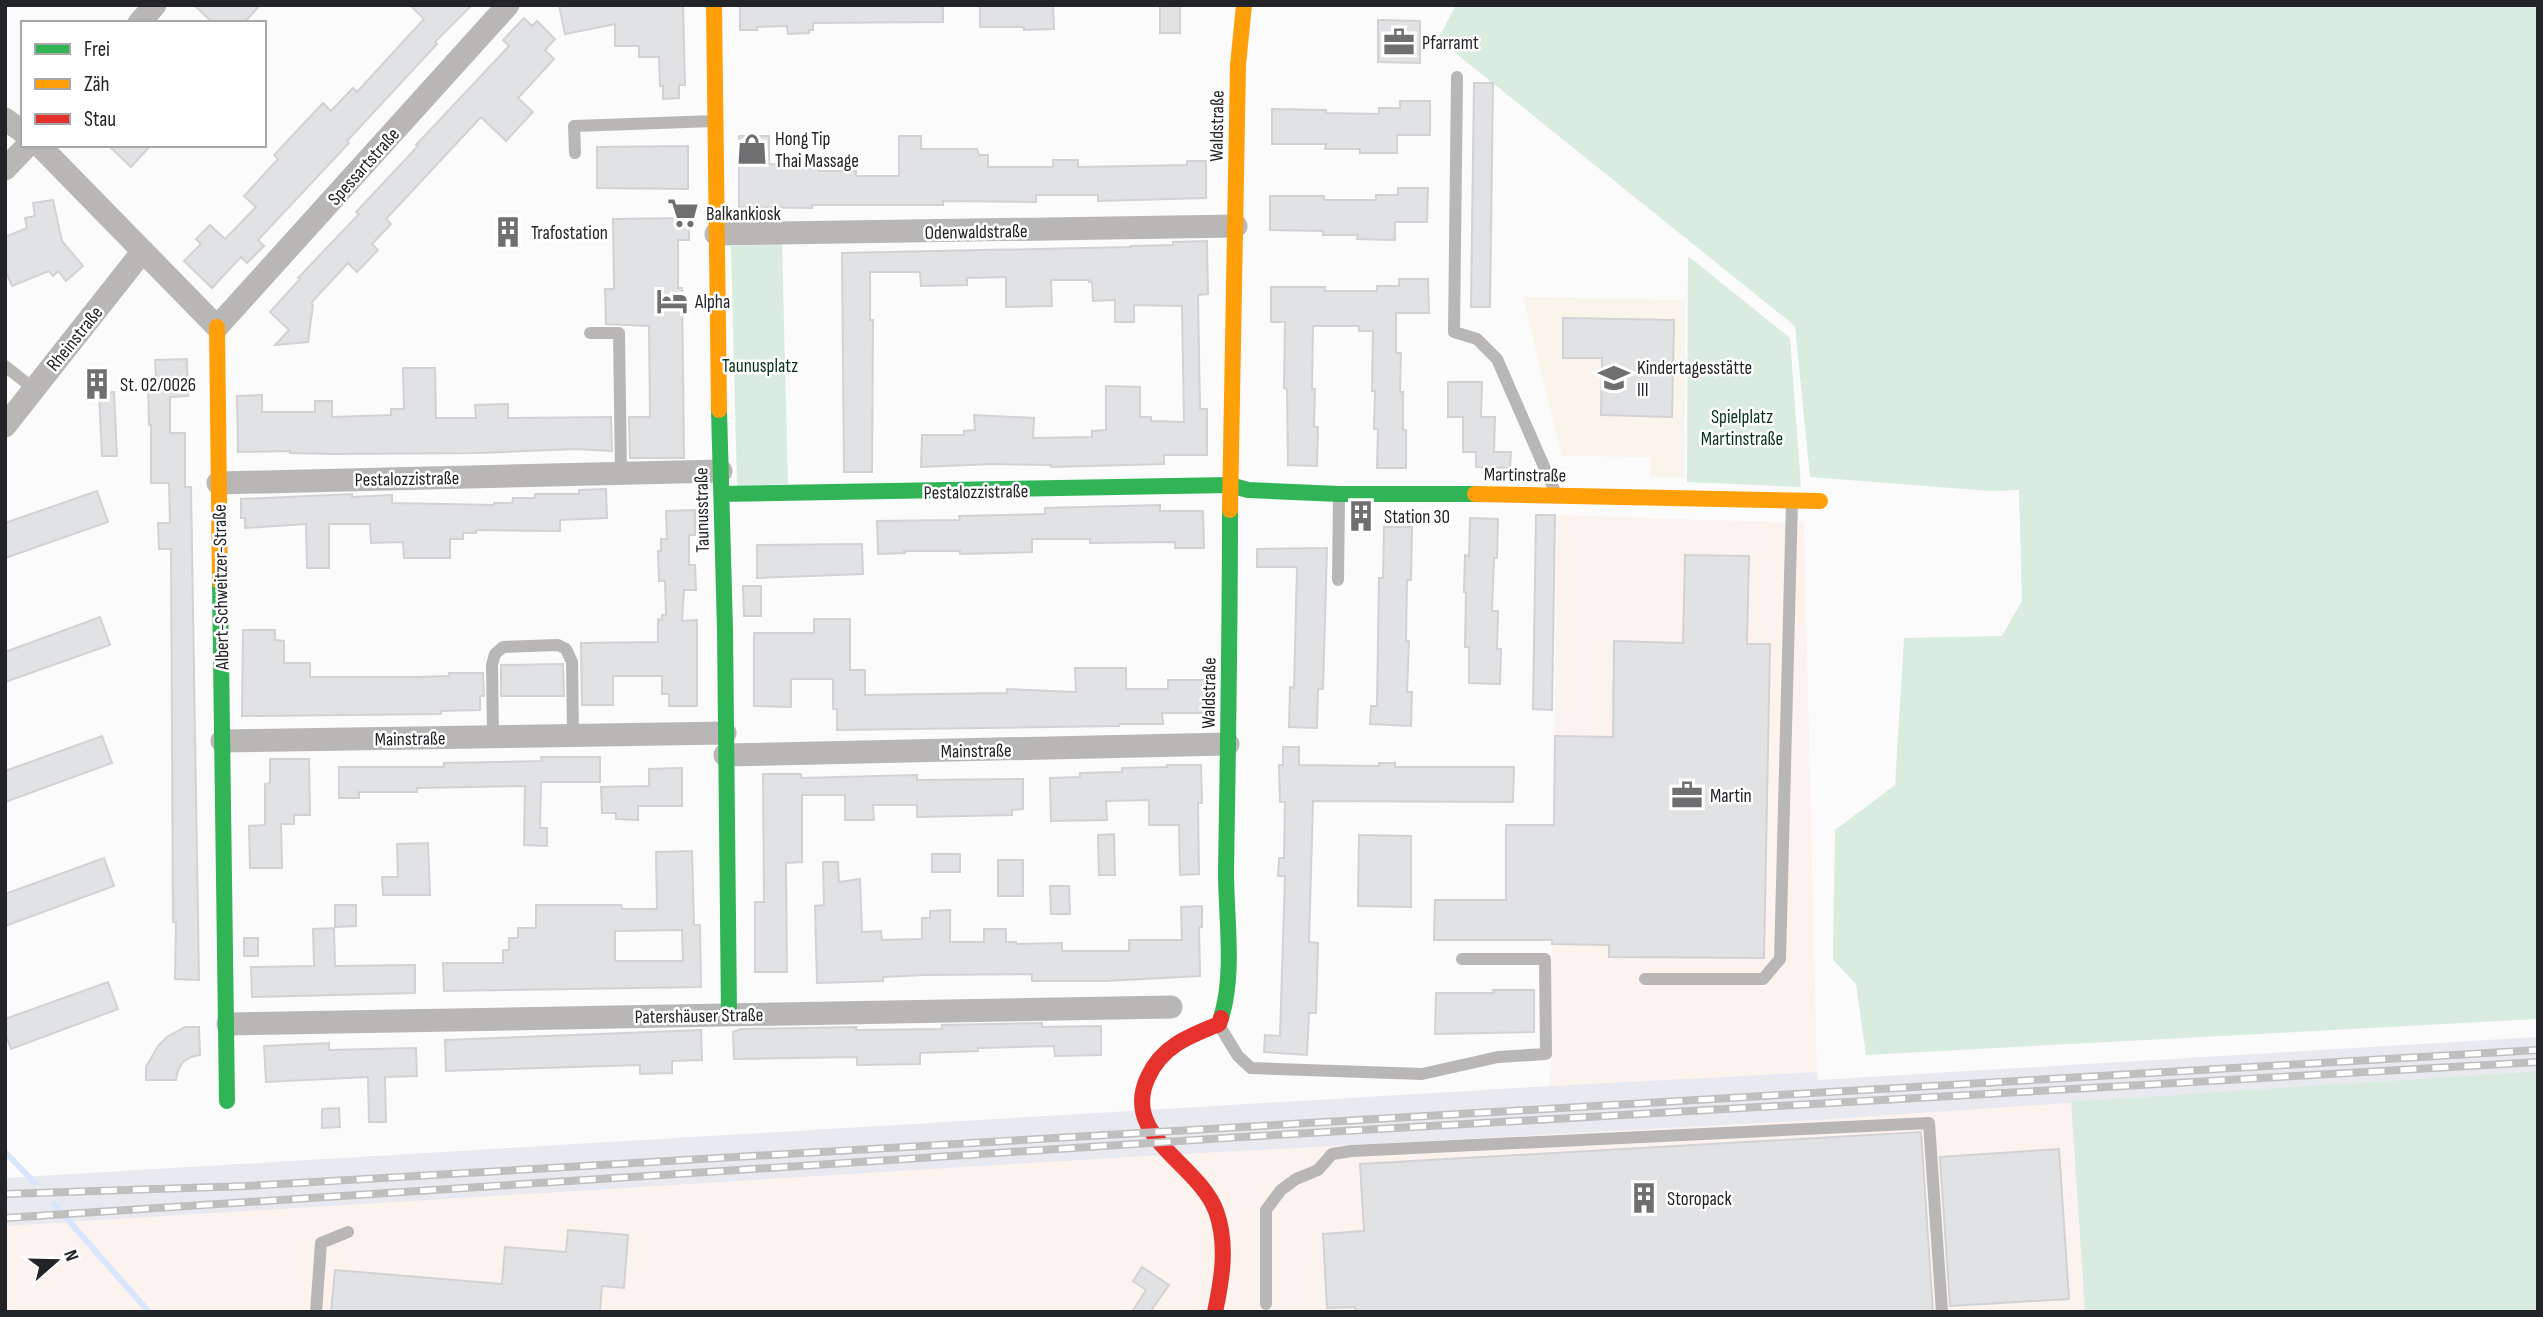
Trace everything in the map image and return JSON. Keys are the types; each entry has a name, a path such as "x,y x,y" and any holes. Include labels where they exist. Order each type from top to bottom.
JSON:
{"street":[{"path":"141,21 155,5"},
{"name":"Spessartstraße","path":"217,327 508,5"},
{"name":"Taunusstraße","path":"714,5 729,1014"},
{"name":"Waldstraße","path":"1219,1024 1228,996 1226,901 1234,744 1230,727 1230,485 1238,65 1244,5"},
{"path":"5,119 21,131"},
{"path":"5,169 26,147"},
{"path":"41,147 217,327"},
{"name":"Odenwaldstraße","path":"716,234 1236,226"},
{"name":"Rheinstraße","path":"5,426 143,251"},
{"name":"Albert-Schweitzer-Straße","path":"217,327 227,1101"},
{"name":"Pestalozzistraße","path":"218,482 721,471"},
{"name":"Martinstraße","path":"1230,485 1248,490 1339,494 1556,495 1820,501"},
{"name":"Pestalozzistraße","path":"722,494 1230,485"},
{"name":"Mainstraße","path":"222,741 573,735 725,744 1234,744"},
{"name":"Patershäuser Straße","path":"228,1024 1171,1007"},
{"path":"1215,1312 1223,1277 1224,1249 1222,1229 1215,1209 1201,1184 1153,1136 1146,1125 1142,1108 1143,1088 1159,1055 1182,1039 1219,1024"}],"lane":[{"path":"1457,76 1454,332 1477,339 1497,359 1556,495"},
{"path":"575,153 574,126 714,121"},
{"path":"590,333 618,333 621,474"},
{"path":"5,366 34,389"},
{"path":"1338,580 1339,494"},
{"path":"1645,979 1763,979 1780,959 1792,500"},
{"path":"493,737 492,665 495,654 503,647 558,645 566,649 572,662 573,735"},
{"path":"1219,1024 1238,1056 1251,1068 1422,1074 1498,1056 1546,1054 1545,960 1462,958"},
{"path":"1265,1304 1266,1210 1281,1191 1296,1179 1318,1170 1332,1154 1929,1123 1942,1312"},
{"path":"316,1312 321,1243 348,1232"}],"shaded area":[{"name":"Kindertagesstätte III","path":"1523,297 1685,300 1685,478 1651,477 1650,457 1562,456"},
{"path":"1557,515 1804,523 1817,1072 1550,1086"},
{"path":"2538,1037 2538,1071 1818,1120 1130,1157 5,1226 5,1178 1550,1086 1817,1072 1818,1080"},
{"path":"2071,1102 2085,1312 5,1312 5,1226 1130,1157 1818,1120"}],"green space":[{"path":"1456,5 2538,5 2538,1019 1866,1055 1856,984 1833,960 1835,830 1895,785 1904,638 2002,636 2022,601 2019,490 1990,491 1810,477 1795,326 1438,39"},
{"name":"Taunusplatz","path":"782,244 788,484 737,486 731,246"},
{"name":"Spielplatz Martinstraße","path":"1688,256 1790,338 1801,487 1687,482"},
{"path":"2538,1071 2538,1312 2085,1312 2071,1102"}],"building":[{"path":"194,5 260,5 246,21 211,21"},
{"path":"410,5 472,5 435,42 437,44 347,141 349,143 258,240 264,246 247,263 241,257 212,288 184,261 201,244 196,239 210,225 225,239 256,207 244,196 278,159 274,155 323,103 331,111 353,88 357,92 424,19"},
{"path":"559,5 683,5 685,85 679,85 679,98 663,99 659,57 639,57 639,46 615,46 615,24 565,34"},
{"path":"740,5 943,5 943,22 813,23 813,30 809,30 809,33 788,34 787,26 740,30"},
{"path":"980,5 1053,5 1054,29 980,27"},
{"path":"1160,5 1180,5 1180,33 1160,33"},
{"path":"524,18 532,26 537,21 555,39 545,50 554,59 518,98 533,112 506,141 481,117 386,219 391,224 372,244 378,250 357,272 348,263 311,303 313,305 308,342 275,345 289,330 270,312 300,279 298,278 359,214 356,212 418,146 416,145 509,46 503,40"},
{"name":"Pfarramt","path":"1378,20 1420,21 1420,63 1378,62"},
{"path":"1474,83 1493,83 1490,307 1471,307"},
{"path":"1400,101 1430,101 1430,135 1397,135 1397,153 1325,149 1326,144 1272,144 1272,109 1379,114 1379,108 1400,108"},
{"path":"739,136 769,136 769,164 819,165 819,171 856,171 856,176 899,176 899,136 921,136 921,149 977,149 979,155 988,155 988,167 1053,167 1053,160 1078,160 1078,167 1187,165 1187,161 1206,161 1206,198 1098,201 1098,195 1036,195 1036,202 943,201 943,205 739,207"},
{"path":"688,146 688,189 597,188 597,147"},
{"path":"110,147 149,147 131,167"},
{"path":"1398,188 1428,188 1427,222 1395,222 1395,240 1357,239 1358,235 1323,235 1323,231 1270,230 1270,196 1376,200 1376,195 1398,195"},
{"path":"53,200 62,241 83,266 66,281 58,271 53,276 49,271 12,286 5,270 5,237 27,228 25,218 35,216 33,203"},
{"path":"689,218 689,240 678,240 678,288 682,288 684,458 630,458 629,417 650,417 649,326 606,324 605,289 614,289 613,219"},
{"name":"Trafostation","path":"517,222 517,242 499,242 499,223"},
{"path":"1207,241 1208,294 1198,295 1200,409 1207,409 1207,455 1164,455 1164,464 1051,467 991,464 921,467 922,435 964,435 964,431 975,430 974,415 1034,418 1033,438 1092,437 1092,431 1106,430 1106,386 1140,387 1140,417 1151,417 1151,421 1184,422 1182,306 1134,305 1134,322 1115,322 1115,300 1093,301 1092,282 1089,280 1051,280 1052,306 1006,307 1006,277 967,278 967,285 921,286 920,272 870,272 870,320 873,320 872,472 844,472 842,253 1131,247"},
{"path":"1399,279 1428,279 1429,313 1396,313 1396,353 1401,353 1400,392 1403,392 1403,430 1406,430 1406,468 1377,468 1378,429 1374,429 1375,391 1372,391 1373,331 1359,331 1359,326 1313,326 1312,389 1315,389 1314,427 1318,427 1317,466 1288,465 1287,389 1284,388 1285,322 1271,322 1271,287 1377,291 1377,286 1399,286"},
{"path":"1563,318 1674,320 1672,417 1601,415 1602,358 1563,358"},
{"path":"187,359 188,396 170,397 170,433 185,433 185,487 191,487 199,980 175,979 171,549 159,549 158,523 170,523 169,483 151,483 148,379 156,379 155,360"},
{"path":"403,368 435,368 436,418 476,418 475,405 508,404 508,418 611,417 612,451 575,449 333,454 238,452 237,396 262,395 262,412 315,412 315,401 332,401 332,417 391,415 391,409 404,409"},
{"path":"106,374 105,393 114,392 117,456 102,456 99,393 88,394 87,375"},
{"path":"1448,382 1482,382 1481,417 1495,417 1494,452 1511,452 1510,468 1476,467 1476,452 1463,452 1463,417 1448,417"},
{"path":"606,489 607,518 560,520 560,531 476,530 476,533 463,533 463,539 450,539 450,558 404,558 403,542 371,543 370,524 329,524 329,568 307,568 306,524 245,528 245,518 241,518 241,499 352,494 352,497 392,495 392,503 494,505 512,503 513,498 535,498 535,494 579,494 579,490"},
{"path":"97,491 108,522 5,558 5,523"},
{"path":"1160,505 1160,511 1203,511 1204,548 1175,548 1175,542 1090,543 1090,539 1032,539 1032,552 960,554 960,551 904,551 905,553 878,554 877,521 960,520 959,516 1045,514 1045,508"},
{"path":"695,510 695,535 689,535 689,565 695,565 696,590 684,590 682,621 697,620 697,706 669,706 669,694 662,694 662,676 613,676 613,705 582,705 581,643 658,642 658,619 662,620 662,615 666,615 665,581 659,581 658,551 661,551 661,539 667,539 666,511"},
{"path":"1536,515 1555,515 1552,710 1533,709"},
{"path":"1470,518 1498,519 1492,611 1498,611 1500,684 1469,683 1464,592"},
{"path":"1384,527 1412,527 1411,580 1407,580 1406,641 1409,641 1407,692 1412,692 1411,726 1370,724 1371,706 1377,706 1379,578 1383,578"},
{"path":"862,544 863,574 757,578 757,545"},
{"path":"1327,548 1323,689 1318,689 1317,728 1289,727 1290,687 1294,688 1297,567 1257,567 1257,549"},
{"path":"1685,555 1749,556 1747,644 1770,644 1764,958 1609,957 1609,945 1552,944 1552,940 1434,940 1435,900 1506,900 1506,825 1554,825 1555,736 1613,737 1614,641 1683,643"},
{"path":"743,586 761,586 761,616 744,616"},
{"path":"100,617 110,645 5,682 5,652"},
{"path":"814,619 850,619 850,670 865,670 865,695 1007,693 1007,689 1076,692 1075,668 1126,668 1126,689 1168,689 1168,680 1205,680 1205,713 1162,713 1163,724 837,730 837,709 833,709 833,679 791,679 791,707 754,706 754,633 814,633"},
{"path":"243,630 275,630 275,640 284,641 284,663 310,663 310,677 417,677 483,673 484,696 480,696 480,710 441,711 441,714 242,716"},
{"path":"563,664 564,696 501,696 501,665"},
{"path":"102,736 112,763 5,802 5,771"},
{"path":"1283,747 1299,747 1299,765 1379,766 1379,763 1395,763 1395,767 1514,767 1513,802 1313,801 1309,942 1318,943 1316,1013 1309,1013 1307,1055 1264,1052 1265,1035 1280,1036 1285,876 1278,876 1279,858 1284,858 1285,802 1280,802 1279,765 1283,765"},
{"path":"541,757 600,757 600,782 541,782 540,828 547,828 547,846 524,845 525,786 417,788 417,792 359,792 359,798 339,798 339,767 444,767 444,763 542,761"},
{"path":"270,759 309,759 310,815 294,815 294,824 281,824 282,868 250,868 249,826 265,825 265,784 270,783"},
{"path":"1201,765 1202,803 1198,803 1199,874 1180,875 1179,825 1149,825 1149,800 1106,801 1107,820 1051,821 1050,778 1080,777 1080,773 1122,772 1122,768"},
{"path":"682,768 682,806 638,806 638,820 616,819 616,813 602,813 601,787 649,786 649,769"},
{"path":"763,774 801,774 801,778 917,775 917,780 1023,779 1023,809 1012,810 1012,815 917,817 917,805 873,805 874,820 845,820 845,795 802,795 802,862 786,863 787,972 755,972 755,902 764,902"},
{"path":"1114,834 1115,875 1099,875 1098,835"},
{"path":"1359,835 1411,836 1411,907 1358,906"},
{"path":"428,843 430,895 383,895 382,877 398,877 397,844"},
{"path":"692,851 694,925 700,925 701,987 444,991 443,963 503,963 503,950 509,950 509,938 518,938 518,928 536,928 536,905 621,905 622,909 657,909 656,852","holes":["682,930 683,961 615,961 615,931"]},
{"path":"932,854 960,854 960,872 932,872"},
{"path":"104,858 114,886 5,926 5,894"},
{"path":"998,860 1023,860 1023,896 998,896"},
{"path":"823,862 838,862 839,882 860,879 862,932 881,931 882,940 922,939 922,918 930,918 930,911 950,910 950,942 984,942 984,929 1006,929 1006,942 1016,944 1062,943 1062,951 1129,951 1129,940 1182,940 1181,907 1202,906 1202,927 1199,927 1200,976 1106,981 1032,981 1032,974 924,975 883,977 883,981 817,983 815,906 824,905"},
{"path":"1050,886 1069,886 1070,914 1051,914"},
{"path":"335,905 356,905 356,926 335,927"},
{"path":"334,928 335,966 415,965 415,993 252,997 251,967 314,966 313,929"},
{"path":"244,938 258,938 258,956 244,956"},
{"path":"108,982 118,1009 11,1049 5,1033 5,1019"},
{"path":"1493,990 1534,990 1534,1032 1435,1034 1436,993 1494,993"},
{"path":"1042,1023 1042,1027 1101,1026 1101,1055 1055,1056 1054,1046 920,1053 920,1064 857,1065 857,1057 734,1059 733,1032 741,1029 942,1029 942,1025"},
{"path":"185,1027 199,1027 200,1055 183,1062 176,1080 146,1080 146,1067 158,1046 167,1037"},
{"path":"701,1030 702,1060 672,1061 672,1073 640,1074 640,1065 446,1071 445,1040"},
{"path":"329,1043 329,1050 416,1048 417,1076 385,1077 386,1122 369,1122 368,1077 266,1082 264,1046"},
{"path":"339,1108 340,1127 322,1128 322,1109"},
{"name":"Storopack","path":"1921,1132 1933,1312 1356,1312 1355,1307 1327,1308 1323,1234 1364,1231 1360,1164"},
{"path":"2059,1149 2069,1299 1950,1306 1940,1157"},
{"path":"568,1230 628,1235 624,1288 602,1286 600,1312 331,1312 335,1270 502,1284 505,1247 566,1252"},
{"path":"1142,1267 1169,1285 1150,1312 1132,1312 1146,1290 1133,1281"}],"waterway":[{"path":"5,1152 35,1183"},
{"path":"54,1204 149,1312"}],"railway":[{"path":"5,1194 247,1186 2538,1050"},
{"path":"5,1218 1241,1137 2538,1062"}],"traffic: fast":[{"path":"719,410 725,629 729,1014"},
{"path":"722,494 1230,485 1248,490 1339,494 1475,494"},
{"path":"1221,1018 1229,965 1226,871 1230,510"},
{"path":"220,582 227,1101"}],"traffic: slow":[{"path":"714,5 719,410"},
{"path":"1230,510 1238,65 1244,5"},
{"path":"217,327 220,582"},
{"path":"1475,494 1820,501"}],"traffic: jam":[{"path":"1215,1312 1222,1274 1223,1249 1216,1211 1194,1178 1152,1133 1144,1116 1142,1098 1148,1077 1161,1057 1177,1043 1219,1024 1221,1018"}],"place":[{"name":"Pfarramt","path":"1399,42"},
{"name":"Hong Tip Thai Massage","path":"752,149"},
{"name":"Balkankiosk","path":"683,213"},
{"name":"Trafostation","path":"508,232"},
{"name":"Alpha","path":"672,301"},
{"name":"Kindertagesstätte III","path":"1614,378"},
{"name":"St. 02/0026","path":"97,384"},
{"name":"Station 30","path":"1361,516"},
{"name":"Martin","path":"1687,795"},
{"name":"Storopack","path":"1644,1198"}]}
